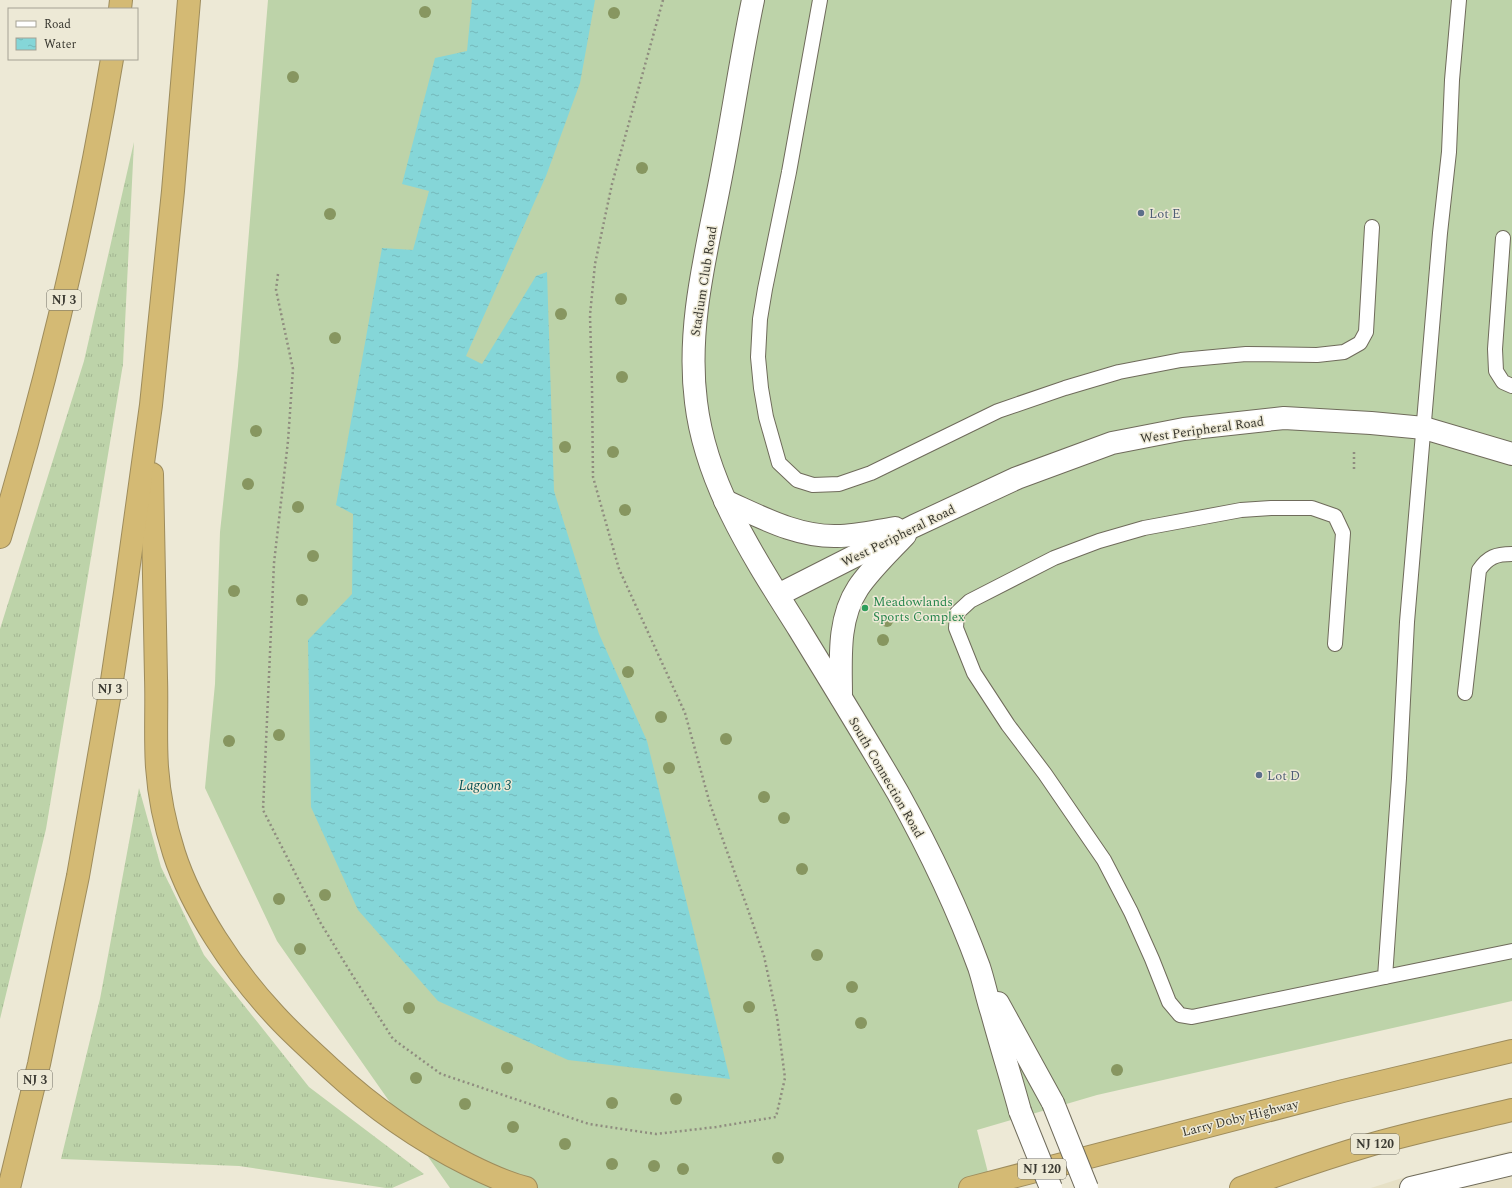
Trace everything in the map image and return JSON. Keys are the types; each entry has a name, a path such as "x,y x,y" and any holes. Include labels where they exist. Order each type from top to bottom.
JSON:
{"highway":[{"name":"NJ 3","path":"9,1188 39,1064 78,876 110,687 150,405 173,191 189,0"},
{"name":"NJ 3","path":"0,537 62,310 83,217 112,60"},
{"path":"150,405 157,766 166,826 174,855 186,882 215,937 248,982 274,1014 342,1080 388,1115 453,1156 484,1172 517,1186 526,1188"},
{"name":"Larry Doby Highway","path":"970,1188 1343,1091 1512,1051"},
{"name":"NJ 120","path":"1241,1188 1374,1144 1421,1131 1512,1110"}],"street":[{"name":"Stadium Club Road","path":"753,0 738,72 724,161 698,297 693,347 694,385 699,423 710,462 725,501 778,595"},
{"name":"West Peripheral Road","path":"778,595 914,526 1017,478 1112,443 1184,429 1284,418 1366,423 1424,428 1512,454"},
{"path":"725,501 805,534 838,536 914,526"},
{"path":"841,698 841,636 845,617 851,600 859,586 914,526"},
{"name":"South Connection Road","path":"778,595 897,792 920,834 959,919 979,968 1020,1111 1051,1188"},
{"name":"South Connection Road","path":"979,968 1053,1103 1087,1188"},
{"path":"1422,1187 1512,1164"}],"lane":[{"path":"820,0 789,172 765,288 760,319 758,357 766,417 779,463 797,480 813,485 839,484 871,473 998,411 1065,388 1119,372 1181,360 1246,354 1317,355 1344,352 1360,343 1366,332 1372,227"},
{"path":"1385,977 1399,778 1406,637 1448,152 1452,80 1459,0"},
{"path":"1503,238 1495,349 1496,371 1503,382 1512,386"},
{"path":"1335,644 1343,533 1335,516 1312,508 1241,510 1144,528 1099,541 1054,558 970,601 957,613 956,628 974,673 1002,717 1050,782 1104,860 1131,912 1169,1002 1180,1015 1192,1017 1512,951"},
{"path":"1465,693 1479,570 1485,562 1499,554 1512,554"}],"path":[{"path":"278,274 276,290 293,368 288,442 274,562 263,810 320,922 350,973 393,1039 441,1074 589,1124 656,1134 716,1127 776,1117 785,1078 777,1017 764,956 710,804 685,713 619,569 593,477 590,315 595,264 612,184 663,0"},
{"path":"1354,450 1354,469"}],"shaded area":[{"path":"1512,1150 1512,1188 1371,1188 1402,1178"}],"green space":[{"name":"Meadowlands Sports Complex","path":"268,0 1512,0 1512,1001 1097,1095 977,1130 992,1188 450,1188 277,941 205,788 215,684 220,532 238,366"},
{"path":"134,142 123,364 46,829 0,1019 0,629 84,361"},
{"path":"139,788 161,867 204,955 309,1087 424,1174 392,1188 386,1188 239,1166 61,1159 100,999"}],"water":[{"name":"Lagoon 3","path":"472,0 595,0 580,83 546,176 466,356 482,364 536,276 547,272 554,491 599,634 647,741 730,1079 568,1060 438,1001 358,910 311,807 308,640 352,594 353,514 336,505 382,248 413,250 429,191 402,184 435,58 467,51"}],"place":[{"name":"Lot E","path":"1141,213"},
{"name":"Meadowlands Sports Complex","path":"865,608"},
{"name":"Lot D","path":"1259,775"}]}
